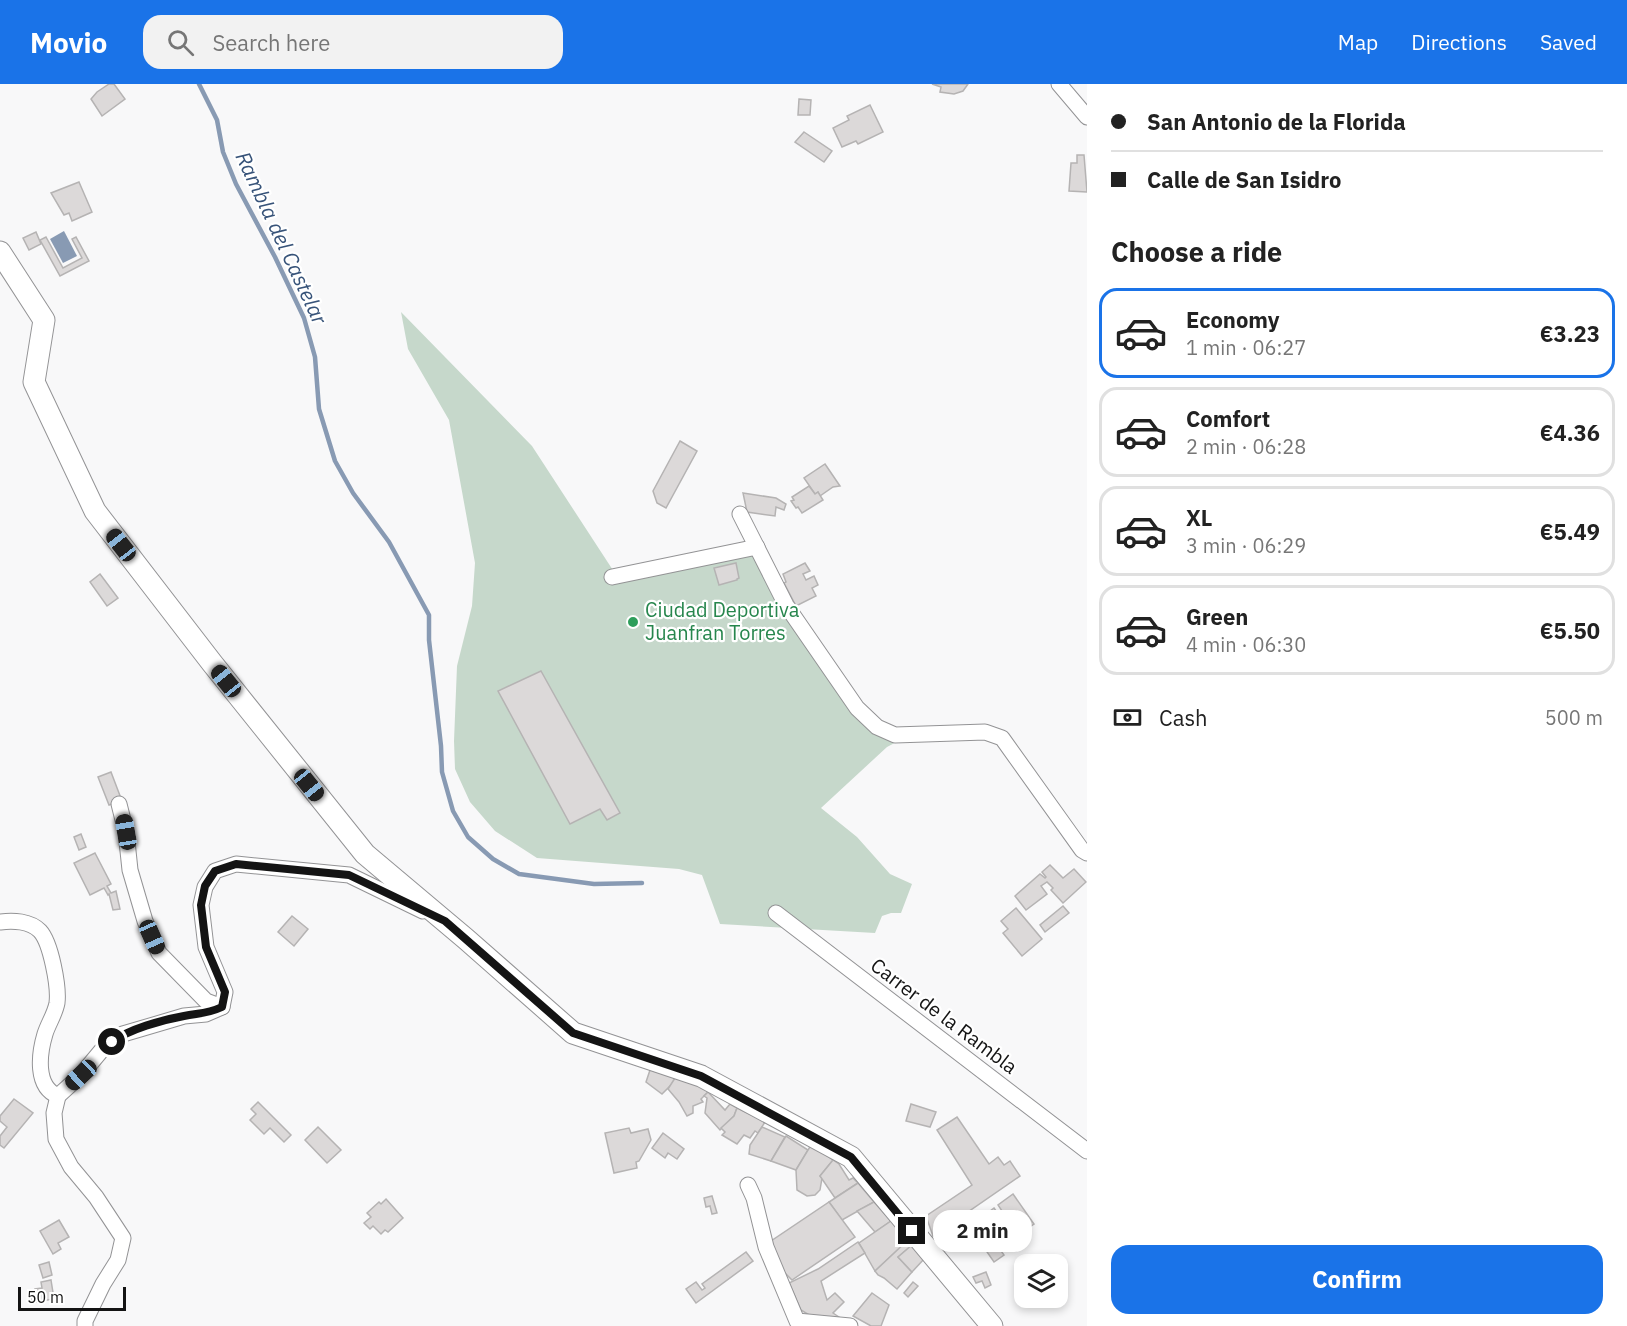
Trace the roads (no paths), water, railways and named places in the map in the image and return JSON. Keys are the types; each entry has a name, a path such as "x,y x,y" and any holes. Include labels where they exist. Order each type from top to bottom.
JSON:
{"street":[{"path":"1059,84 1087,117"},
{"path":"0,252 44,320 34,382 95,511 212,663 365,854 573,1033 701,1076 851,1157 992,1326"},
{"path":"740,514 786,604 857,708 877,727 895,735 985,732 1002,738 1082,850 1087,853"},
{"path":"612,577 757,547"},
{"path":"119,804 126,832 130,870 145,921 159,953 206,1001 222,1007"},
{"path":"222,1007 225,992 206,947 201,905 205,886 215,871 236,864 349,875 445,921"},
{"name":"Carrer de la Rambla","path":"776,913 1087,1151"},
{"path":"0,922 14,920 40,931 49,950 56,976 57,1003 44,1036 40,1065 44,1085 50,1093 58,1096"},
{"path":"85,1326 85,1321 103,1284 118,1260 123,1238 96,1197 71,1167 56,1139 54,1113 58,1096 81,1075 101,1051 123,1034 184,1016 206,1014 222,1007"},
{"path":"748,1185 754,1198 766,1247 797,1321 850,1326"}],"water":[{"path":"64,231 77,256 63,263 50,239"}],"waterway":[{"name":"Rambla del Castelar","path":"199,84 217,120 223,152 236,184 304,318 315,357 319,409 335,461 353,493 389,542 429,615 429,640 442,772 453,811 468,837 493,859 519,874 594,884 642,883"}],"place":[{"name":"Ciudad Deportiva Juanfran Torres","path":"633,622"}]}
